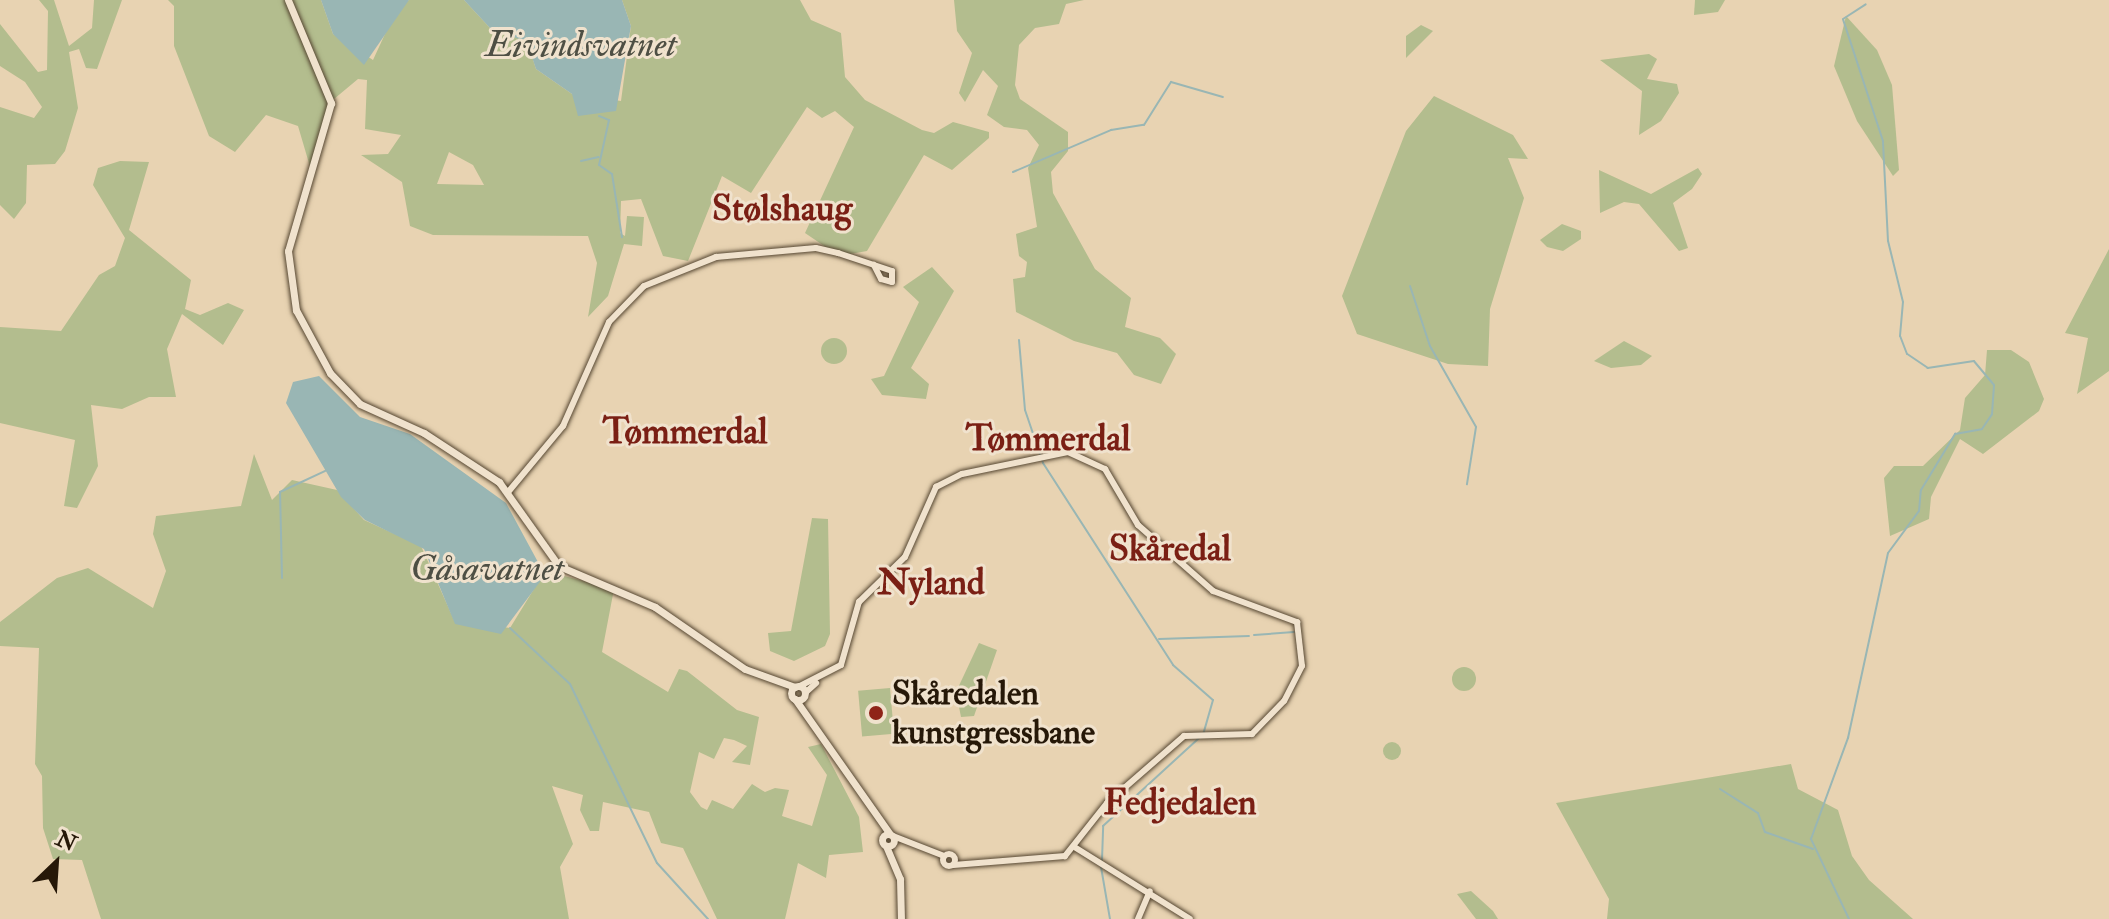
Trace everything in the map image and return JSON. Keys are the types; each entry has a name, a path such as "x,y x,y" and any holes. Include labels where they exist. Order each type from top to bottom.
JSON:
{"main road":[{"path":"288,0 331,111 288,245 304,330 353,398 424,433 509,491 559,566 664,611 776,683 798,693 807,714 890,840 901,919"}],"street":[{"path":"509,491 563,426 609,322 644,286 716,257 805,248 874,265"},
{"path":"798,693 845,660 859,602 905,557 936,487 962,474 1058,454 1093,460 1113,478 1138,525 1225,599 1293,618 1306,652 1284,701 1257,730 1184,736 1107,803 1076,848 1050,860 954,862 906,842 890,840"},
{"path":"1076,848 1095,864 1150,891 1190,919"},
{"path":"1138,919 1150,891"}],"green space":[{"path":"39,0 54,0 69,46 92,28 94,0 122,0 97,69 86,68 79,49 69,52 78,108 65,151 55,164 27,165 26,203 14,219 0,205 0,107 34,118 42,107 25,82 0,66 0,24 38,72 47,70 48,11"},
{"path":"168,0 321,0 333,34 373,60 397,8 409,0 464,0 490,28 527,41 536,69 572,94 621,101 631,26 622,0 800,0 811,20 841,33 845,77 865,100 922,130 934,133 953,122 989,132 989,138 952,170 924,155 867,251 839,256 805,233 854,127 835,111 822,118 807,107 751,193 722,176 688,261 663,256 641,199 621,201 620,233 625,236 627,216 644,217 642,246 624,244 608,296 588,317 597,263 588,236 433,235 410,226 402,182 361,155 388,154 401,135 365,129 367,80 358,79 334,99 311,170 298,126 266,115 235,152 209,136 174,46 174,6","holes":["449,152 473,165 484,185 437,184"]},
{"path":"954,0 1084,0 1066,4 1059,24 1035,28 1019,45 1015,85 1020,99 1068,132 1068,151 1051,172 1053,193 1095,269 1131,298 1125,327 1160,338 1176,354 1161,384 1134,375 1117,353 1074,341 1016,312 1013,279 1025,277 1027,262 1019,256 1016,234 1037,227 1028,168 1039,145 1027,130 1004,127 987,115 998,86 983,70 965,102 959,93 972,53 957,31"},
{"path":"1695,0 1725,0 1718,12 1694,15"},
{"path":"1846,16 1877,50 1892,85 1899,170 1893,176 1857,121 1834,66"},
{"path":"1421,25 1433,31 1406,58 1406,36"},
{"path":"1649,54 1657,59 1647,79 1677,84 1679,93 1661,121 1639,135 1642,91 1600,60"},
{"path":"1434,96 1513,135 1528,159 1508,158 1524,198 1490,309 1488,366 1448,364 1357,334 1342,296 1406,131"},
{"path":"120,161 149,162 129,230 191,280 185,309 200,315 228,303 244,310 223,345 182,314 167,349 176,397 149,397 122,409 91,405 98,466 77,508 64,506 75,440 0,423 0,327 61,331 99,275 115,266 125,238 93,185 98,168"},
{"path":"1698,168 1702,174 1692,189 1673,203 1688,248 1679,251 1639,204 1624,202 1600,213 1599,170 1651,194"},
{"path":"1562,224 1581,231 1581,239 1563,251 1547,247 1540,240"},
{"path":"2109,249 2109,371 2077,394 2088,338 2065,333"},
{"path":"932,267 954,291 911,368 929,384 926,399 882,395 871,379 884,376 919,302 903,287"},
{"path":"834,338 843,342 847,351 843,360 834,364 825,360 821,351 825,342"},
{"path":"1624,341 1652,356 1641,365 1611,368 1594,361"},
{"path":"1987,350 2011,350 2029,362 2044,399 2039,411 1983,454 1960,439 1931,497 1929,519 1890,536 1884,478 1894,466 1923,466 1960,430 1965,398 1985,375"},
{"path":"254,454 272,500 292,480 337,490 364,520 421,546 454,620 510,628 545,571 614,589 602,652 668,692 679,669 687,671 737,710 759,717 750,765 732,762 747,746 734,740 724,738 714,759 699,752 690,792 701,807 707,810 712,800 733,809 752,784 765,792 775,788 789,790 782,816 812,826 827,775 808,747 821,744 859,817 863,852 829,855 826,878 798,863 785,919 717,919 683,848 661,843 649,812 603,802 599,831 590,831 580,810 583,795 552,786 573,844 560,867 569,919 101,919 82,860 53,859 43,828 42,776 35,764 39,648 0,646 0,622 57,578 88,568 153,608 166,571 153,534 156,516 241,506"},
{"path":"812,518 828,519 830,634 825,646 794,661 770,651 768,633 791,631"},
{"path":"979,643 997,650 974,716 961,717 956,692"},
{"path":"1464,667 1473,670 1476,679 1473,688 1464,691 1455,688 1452,679 1455,670"},
{"name":"Skåredalen kunstgressbane","path":"890,688 894,734 862,737 858,691"},
{"path":"1392,742 1401,751 1392,760 1383,751"},
{"path":"1791,764 1798,789 1838,810 1852,856 1869,880 1913,919 1607,919 1609,899 1556,803"},
{"path":"1471,891 1498,919 1476,919 1457,894"}],"water":[{"name":"Eivindsvatnet","path":"321,0 409,0 364,65 333,34"},
{"name":"Eivindsvatnet","path":"464,0 622,0 631,26 616,111 578,116 572,94 536,69 527,42 490,28"},
{"name":"Gåsavatnet","path":"319,376 360,417 410,434 506,503 545,575 501,634 455,624 424,549 365,520 341,497 286,403 293,382"}],"waterway":[{"path":"1849,919 1811,839 1848,738 1888,553 1919,511 1921,490 1955,434 1982,429 1992,414 1994,385 1974,361 1928,368 1907,354 1900,336 1903,302 1888,241 1883,141 1843,19 1866,4"},
{"path":"1013,172 1111,130 1144,125 1171,82 1223,97"},
{"path":"599,116 609,120 599,165 612,174 622,237"},
{"path":"581,161 599,157"},
{"path":"1410,286 1430,346 1476,427 1467,484"},
{"path":"1019,340 1025,410 1043,463 1173,665 1213,700 1203,734"},
{"path":"282,578 280,492 325,471"},
{"path":"510,628 570,684 657,863 708,919"},
{"path":"1254,635 1294,632"},
{"path":"1159,639 1249,636"},
{"path":"1102,860 1103,826 1199,738"},
{"path":"1720,789 1758,813 1765,832 1813,849"},
{"path":"1101,867 1110,919"}],"place":[{"name":"Skåredalen kunstgressbane","path":"876,713"}],"district":[{"name":"Stølshaug","path":"782,209"},
{"name":"Tømmerdal","path":"685,432"},
{"name":"Tømmerdal","path":"1048,439"},
{"name":"Skåredal","path":"1170,549"},
{"name":"Nyland","path":"931,583"},
{"name":"Fedjedalen","path":"1180,803"}]}
